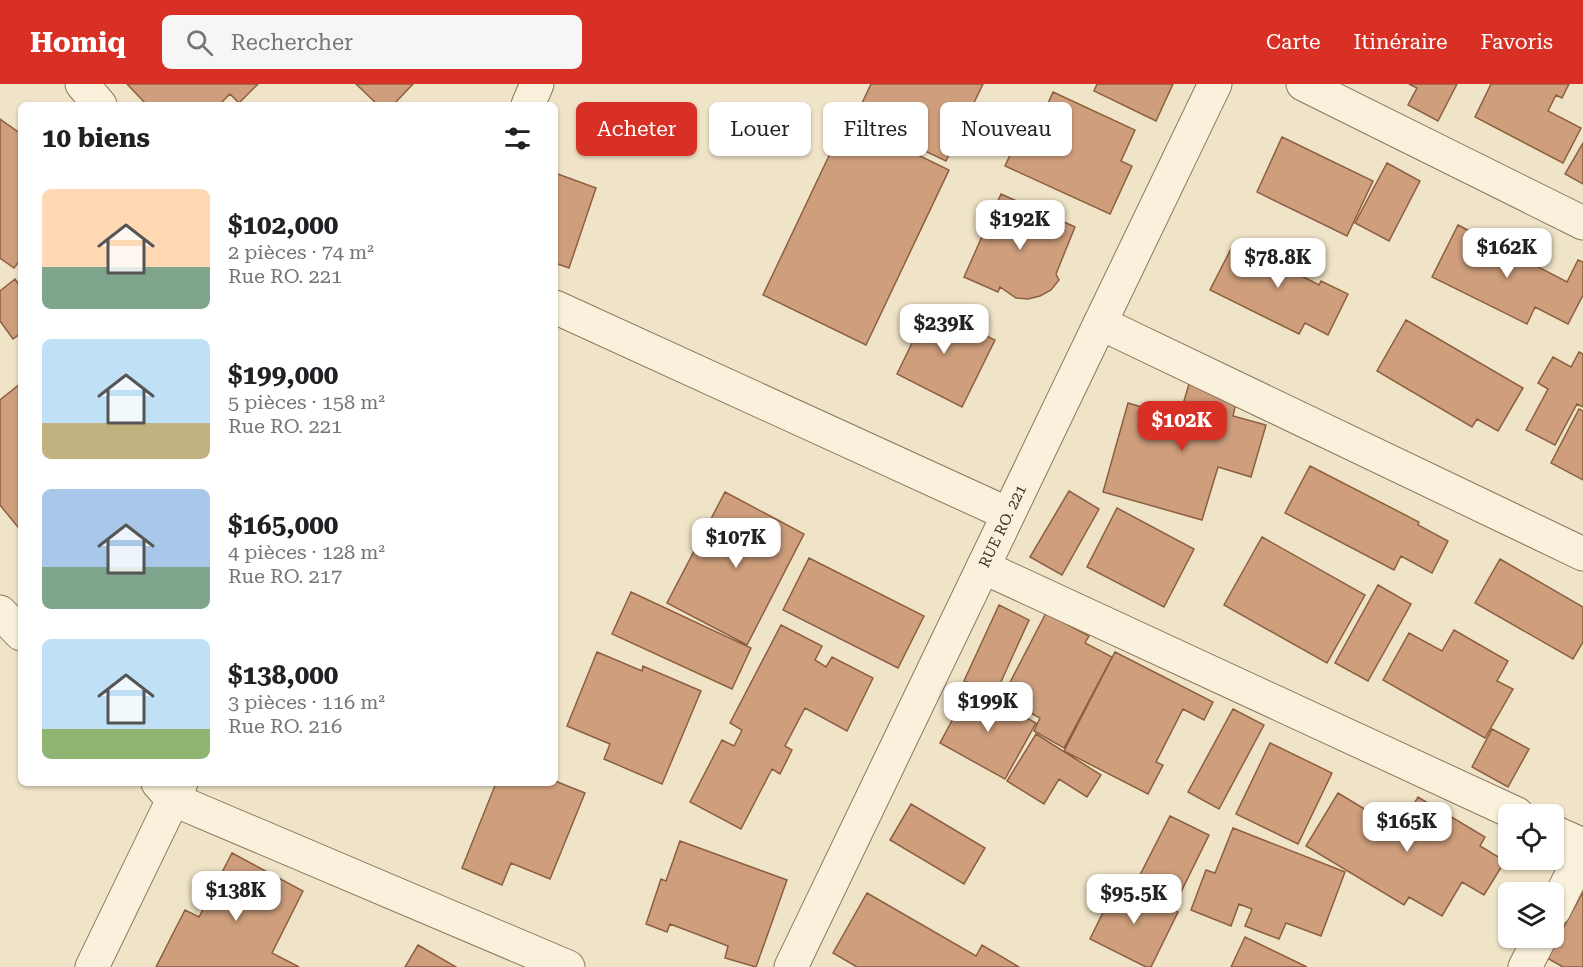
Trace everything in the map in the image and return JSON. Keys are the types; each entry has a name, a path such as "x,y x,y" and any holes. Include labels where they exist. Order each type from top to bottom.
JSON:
{"street":[{"path":"82,84 97,102"},
{"path":"529,102 537,84"},
{"name":"RUE RO. 221","path":"791,967 1215,84"},
{"path":"1303,84 1583,223"},
{"path":"558,309 1008,514"},
{"path":"1100,323 1583,554"},
{"path":"983,567 1498,805"},
{"path":"0,612 18,631"},
{"path":"92,967 170,788 568,967"},
{"path":"1564,836 1583,845"},
{"path":"1564,890 1583,852"},
{"path":"1525,967 1535,948"}],"building":[{"path":"127,84 258,84 240,102 230,94 222,102 144,102"},
{"path":"356,84 413,84 396,102 375,102"},
{"path":"871,84 983,84 974,102 940,102 940,156 948,156 946,161 928,152 928,102 863,102"},
{"path":"1097,84 1173,84 1156,121 1094,91"},
{"path":"1409,84 1457,84 1438,121 1408,105 1417,88"},
{"path":"1491,84 1569,84 1562,98 1556,95 1548,111 1581,128 1563,163 1475,117"},
{"path":"1053,92 1135,130 1121,161 1132,166 1110,214 1005,166 1010,156 1072,156 1072,102 1049,102"},
{"path":"0,119 18,132 18,263 14,268 0,258"},
{"path":"1282,137 1373,181 1347,236 1257,192"},
{"path":"1583,143 1583,184 1565,174"},
{"path":"829,156 920,156 949,170 866,345 763,295"},
{"path":"1387,163 1420,181 1389,241 1355,223"},
{"path":"558,174 596,188 569,268 558,264"},
{"path":"1001,194 1075,227 1056,274 1059,280 1051,290 1040,296 1028,299 1016,298 1000,287 998,292 964,277"},
{"path":"1458,225 1567,282 1578,260 1583,262 1583,295 1568,324 1535,307 1527,324 1432,277"},
{"path":"1275,240 1297,251 1288,269 1319,285 1321,281 1348,294 1328,335 1305,323 1299,334 1210,290 1234,243 1266,259"},
{"path":"15,279 18,284 18,335 13,339 0,321 0,291"},
{"path":"926,306 995,340 962,407 897,374 915,337 911,332 909,319 915,309"},
{"path":"1406,320 1523,388 1498,431 1477,419 1472,427 1377,371"},
{"path":"1579,352 1583,354 1583,407 1577,404 1555,445 1526,430 1548,389 1538,383 1553,357 1571,367"},
{"path":"1189,384 1237,398 1233,416 1266,425 1251,477 1218,467 1202,520 1103,492 1128,403 1179,418"},
{"path":"18,385 18,527 0,505 0,400"},
{"path":"1579,409 1583,411 1583,480 1551,463"},
{"path":"1310,466 1419,522 1418,525 1448,541 1432,573 1401,556 1394,570 1285,513"},
{"path":"1069,491 1099,509 1062,575 1030,557"},
{"path":"725,492 804,534 747,645 667,603"},
{"path":"1117,508 1194,549 1164,607 1087,567"},
{"path":"1262,537 1365,595 1327,663 1224,605"},
{"path":"809,558 924,616 898,668 783,610"},
{"path":"1500,559 1583,607 1583,642 1573,659 1475,603"},
{"path":"1378,585 1411,604 1368,681 1335,663"},
{"path":"631,592 751,648 732,689 612,634"},
{"path":"999,605 1029,620 995,695 964,681"},
{"path":"1046,613 1089,636 1085,643 1112,657 1064,748 1034,731 1040,718 1007,700 1010,695 1005,692"},
{"path":"781,625 822,646 815,660 826,667 832,657 873,678 847,731 805,708 785,746 792,750 780,774 772,769 741,829 690,802 722,740 734,746 742,730 730,723"},
{"path":"1454,630 1508,661 1497,681 1513,689 1485,738 1383,680 1409,633 1442,651"},
{"path":"597,652 642,671 643,666 701,691 662,784 604,759 610,744 567,726"},
{"path":"1115,652 1213,702 1204,720 1183,709 1156,762 1163,765 1148,794 1064,751"},
{"path":"970,687 1036,723 1005,779 940,743"},
{"path":"1233,709 1264,725 1219,809 1188,792"},
{"path":"1492,729 1529,749 1508,787 1472,767"},
{"path":"1036,734 1101,775 1087,797 1059,779 1044,804 1007,781"},
{"path":"1270,743 1332,773 1298,844 1236,814"},
{"path":"558,782 585,793 550,879 511,863 502,885 462,868 495,786 558,786"},
{"path":"1338,793 1399,830 1418,797 1485,837 1480,846 1498,857 1499,870 1484,895 1462,882 1442,916 1409,897 1404,905 1306,846"},
{"path":"911,804 985,848 964,884 890,840"},
{"path":"1170,816 1209,835 1177,900 1137,881"},
{"path":"1233,828 1345,872 1321,936 1286,923 1279,939 1245,926 1252,909 1239,904 1231,926 1191,910 1206,870 1215,873"},
{"path":"680,841 787,880 756,967 725,958 728,946 670,924 667,932 646,924 661,879 666,881"},
{"path":"232,853 303,891 272,953 299,967 156,967 185,910 199,917"},
{"path":"1118,882 1178,912 1151,967 1146,967 1090,939"},
{"path":"1583,892 1583,967 1563,967 1547,958 1552,948 1564,948 1564,927"},
{"path":"867,893 976,956 982,945 1019,967 857,967 833,953"},
{"path":"1245,937 1307,967 1231,967"},
{"path":"418,945 456,967 405,967"}]}
